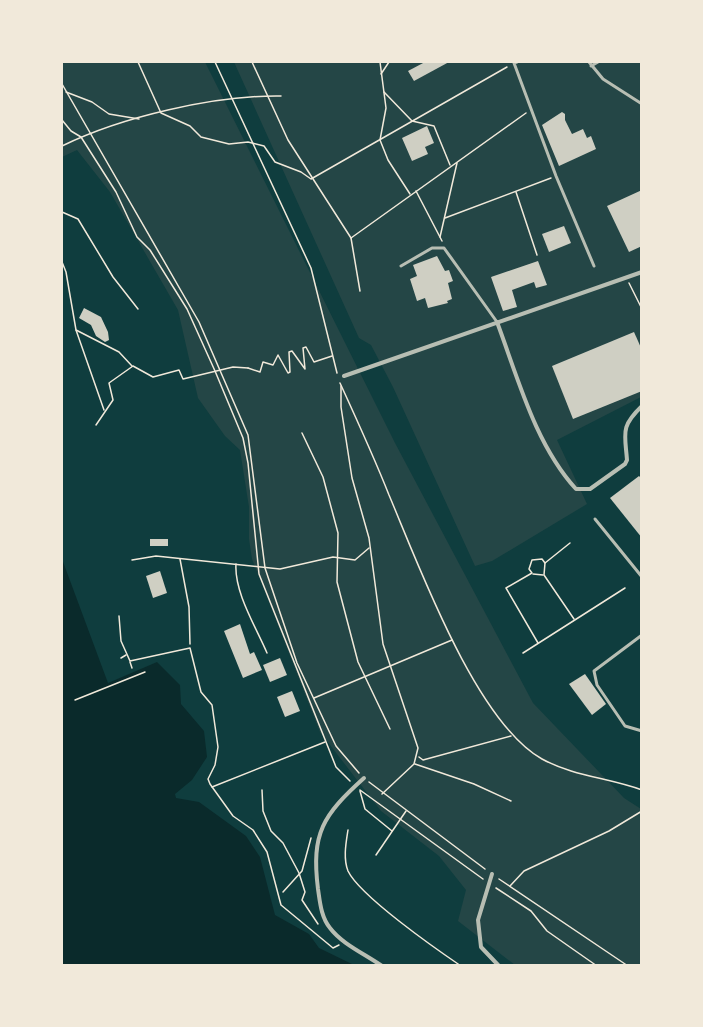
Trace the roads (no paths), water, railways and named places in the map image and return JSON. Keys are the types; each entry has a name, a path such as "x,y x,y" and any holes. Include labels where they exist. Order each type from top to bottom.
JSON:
{"street":[{"path":"344,376 642,272"},
{"path":"496,322 535,423 561,471 576,489 590,489 625,464 627,460 624,430 632,416 642,406"},
{"path":"364,777 338,802 317,837 315,852 324,918 331,930 382,966"},
{"path":"492,874 478,920 482,946 499,966"}],"lane":[{"path":"516,62 556,177 594,266"},
{"path":"589,62 603,79 642,104"},
{"path":"591,66 598,62"},
{"path":"401,266 432,248 444,248 496,322"},
{"path":"596,519 642,577"},
{"path":"642,635 594,671 597,685 625,726 642,731"}]}
